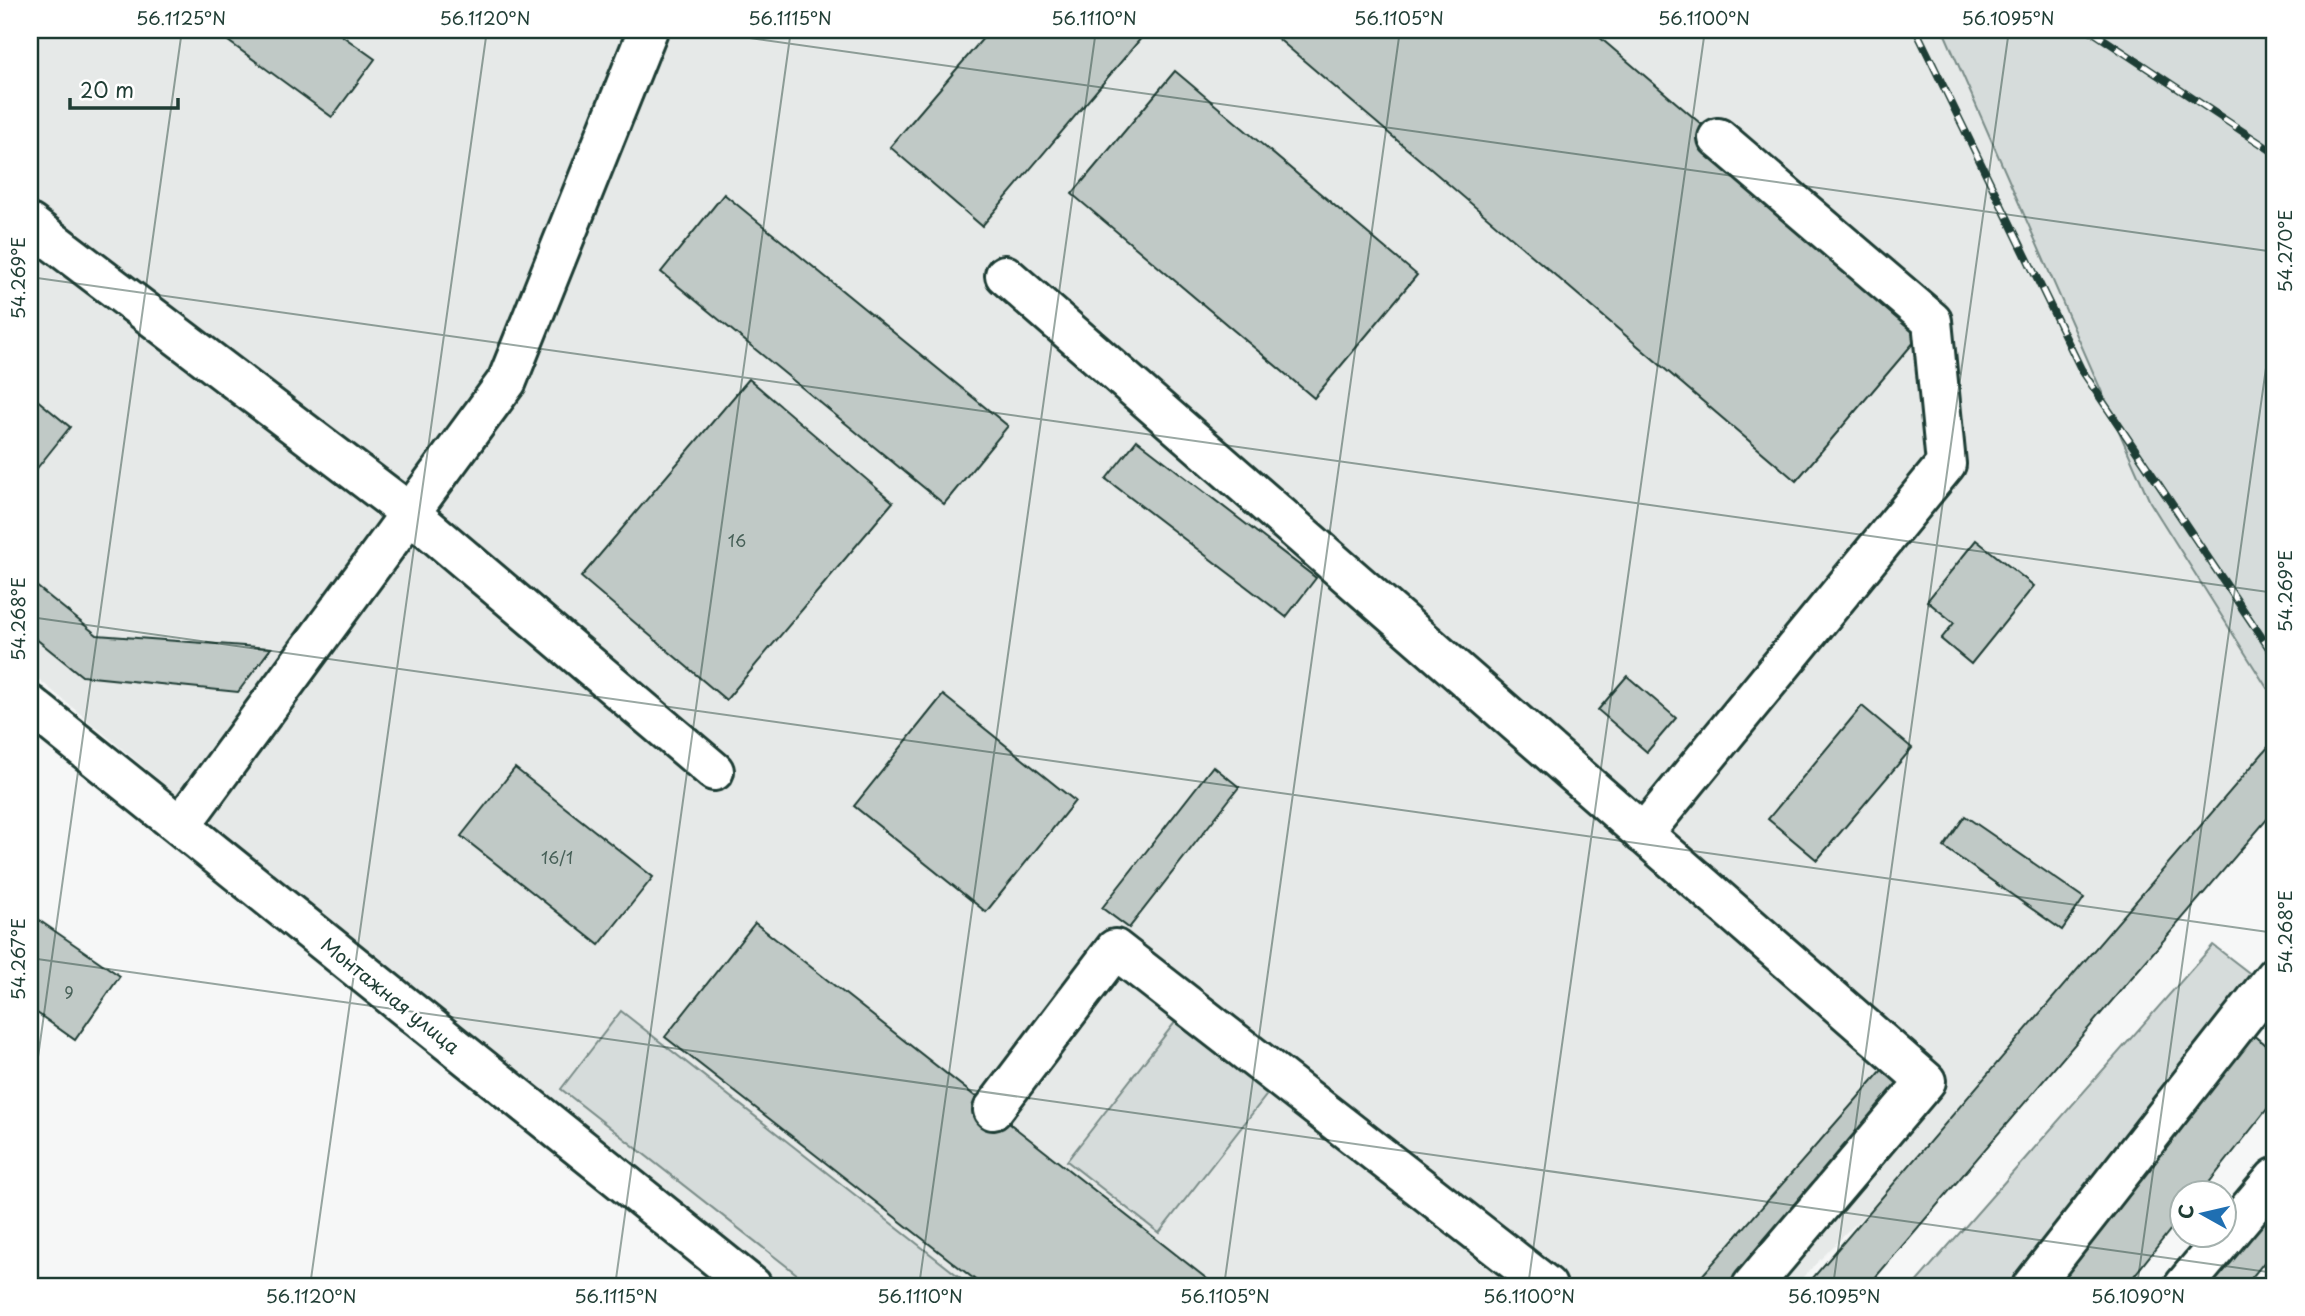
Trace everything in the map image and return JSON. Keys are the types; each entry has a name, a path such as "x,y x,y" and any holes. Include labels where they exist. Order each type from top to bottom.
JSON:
{"street":[{"path":"181,825 507,381 648,30"},
{"path":"1643,834 1946,464 1932,321 1718,138"},
{"path":"30,224 410,513 714,771"},
{"path":"1004,275 1926,1081 1752,1286"},
{"name":"Монтажная улица","path":"30,705 752,1286"},
{"path":"993,1110 1115,950 1547,1286"},
{"path":"2032,1286 2275,976"},
{"path":"2184,1286 2275,1178"}],"shaded area":[{"path":"30,30 2275,30 2275,801 1794,1286 764,1286 30,672"},
{"path":"1943,30 2275,30 2275,693 2267,688 2150,502"},
{"path":"2213,945 2257,979 2226,1021 2008,1286 1913,1286"},
{"path":"621,1011 971,1286 812,1286 561,1089"},
{"path":"1180,1016 1272,1088 1159,1233 1067,1161"}],"building":[{"path":"213,30 334,30 375,59 332,117"},
{"path":"990,30 1148,30 982,226 890,147"},
{"path":"1268,30 1591,30 1932,321 1796,481"},
{"path":"1175,71 1417,275 1314,398 1072,194"},
{"path":"724,194 1008,426 944,504 661,272"},
{"path":"749,379 893,502 726,700 581,577"},
{"path":"30,394 70,427 30,477"},
{"path":"1137,440 1316,578 1286,617 1106,479"},
{"path":"1976,540 2034,586 1971,664 1941,639 1954,623 1927,601"},
{"path":"30,581 97,635 271,648 238,692 82,676 30,634"},
{"path":"1627,676 1676,718 1647,752 1598,710"},
{"path":"943,695 1075,801 986,912 854,806"},
{"path":"1862,706 1912,748 1817,860 1768,819"},
{"path":"2275,739 2275,810 1868,1286 1806,1286"},
{"path":"1213,766 1239,787 1129,928 1102,908"},
{"path":"515,768 653,877 599,945 461,836"},
{"path":"1965,816 2084,898 2062,930 1944,847"},
{"path":"30,914 120,976 75,1040 30,1008"},
{"path":"755,923 1216,1286 983,1286 665,1037"},
{"path":"2241,1025 2275,1053 2275,1099 2211,1180 2168,1180 2168,1233 2126,1286 2033,1286"},
{"path":"1896,1054 1926,1081 1746,1286 1693,1286"},
{"path":"2275,1180 2275,1249 2245,1286 2189,1286 2218,1250 2238,1250 2238,1226"}],"railway":[{"path":"1916,30 2081,369 2275,657"},
{"path":"2090,30 2275,153"}]}
